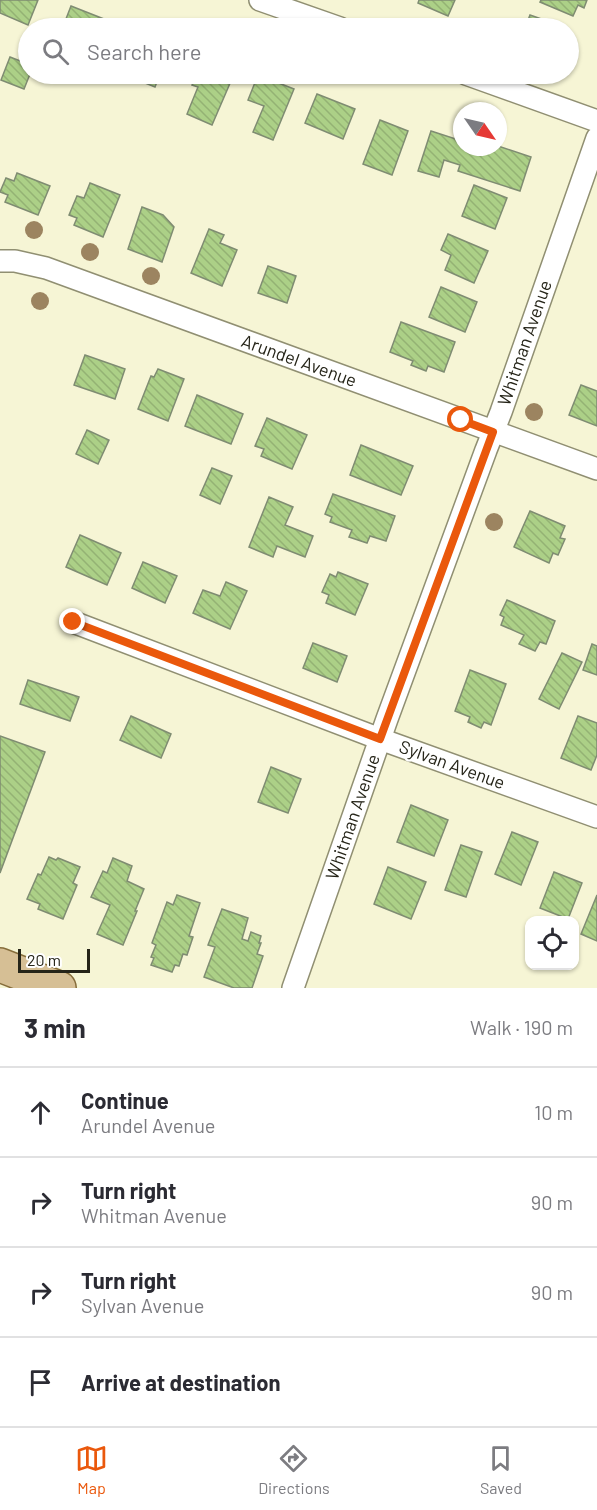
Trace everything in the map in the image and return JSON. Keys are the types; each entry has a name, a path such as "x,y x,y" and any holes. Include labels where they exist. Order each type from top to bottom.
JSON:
{"main road":[{"path":"0,965 59,988"}],"street":[{"path":"260,0 311,18"},
{"path":"493,84 597,121"},
{"name":"Whitman Avenue","path":"293,988 380,739 493,432 597,138"},
{"name":"Arundel Avenue","path":"0,261 15,261 46,268 597,469"},
{"name":"Sylvan Avenue","path":"73,622 380,739 597,817"}],"building":[{"path":"0,0 38,0 31,18 18,18 18,21 0,13"},
{"path":"419,0 455,0 448,16 418,3"},
{"path":"541,0 587,0 584,8 578,5 573,16 540,2"},
{"path":"71,6 101,18 66,18"},
{"path":"10,57 18,60 18,84 26,84 24,89 1,80"},
{"path":"230,84 212,125 187,114 198,87 192,85"},
{"path":"254,84 281,84 294,89 273,140 253,132 264,106 248,100"},
{"path":"317,94 355,109 343,139 305,123"},
{"path":"380,120 408,131 392,175 363,164"},
{"path":"431,131 453,138 453,156 507,156 507,149 531,157 520,191 458,171 460,165 444,160 439,177 418,171"},
{"path":"17,173 50,186 38,215 5,202 8,195 0,192 6,178 14,181"},
{"path":"90,183 120,195 103,237 74,225 77,218 69,215 77,196 84,198"},
{"path":"474,185 507,198 495,229 462,216"},
{"path":"142,207 163,215 174,227 162,262 128,249"},
{"path":"209,229 224,235 220,243 237,250 222,286 191,273"},
{"path":"448,234 488,251 474,283 445,270 451,255 441,250"},
{"path":"268,266 296,276 287,303 258,293"},
{"path":"441,287 477,302 465,332 429,317"},
{"path":"401,322 455,342 444,372 428,366 426,371 411,365 413,361 390,352"},
{"path":"85,355 125,369 115,399 74,385"},
{"path":"158,369 184,379 168,421 138,409 151,376 154,377"},
{"path":"581,385 597,391 597,426 569,415"},
{"path":"197,395 243,414 231,444 185,426"},
{"path":"267,418 307,435 292,469 261,456 264,449 255,446"},
{"path":"87,430 109,440 98,464 76,454"},
{"path":"361,445 413,466 401,495 350,475"},
{"path":"212,468 232,476 220,504 200,495"},
{"path":"333,494 395,516 386,541 370,536 367,543 349,537 352,530 330,522 332,517 325,514"},
{"path":"269,497 293,507 285,525 313,536 305,557 277,546 273,557 249,547"},
{"path":"530,511 565,526 560,538 565,539 558,555 553,553 549,563 514,547"},
{"path":"80,535 121,553 107,585 66,567"},
{"path":"143,562 177,576 165,603 132,588"},
{"path":"338,572 368,584 355,615 326,603 329,595 322,592 330,574 336,577"},
{"path":"226,582 247,591 230,629 193,613 203,590 220,596"},
{"path":"507,600 555,621 546,644 540,642 535,651 519,644 524,635 501,625 504,617 500,615"},
{"path":"313,643 347,656 337,682 303,668"},
{"path":"592,644 597,646 597,675 583,670"},
{"path":"562,653 582,662 559,709 539,699"},
{"path":"470,670 506,684 491,725 484,722 481,728 468,722 470,717 455,711"},
{"path":"28,680 79,697 70,721 20,704"},
{"path":"131,716 171,734 161,758 120,740"},
{"path":"578,716 597,723 597,755 591,770 561,758"},
{"path":"0,736 45,752 0,873"},
{"path":"271,767 301,779 288,813 258,802"},
{"path":"411,805 448,820 434,856 397,842"},
{"path":"512,832 538,842 521,885 495,874"},
{"path":"461,845 482,852 466,897 445,890"},
{"path":"49,857 56,860 58,858 80,867 73,883 77,885 63,919 38,909 40,904 27,899 38,874 41,875"},
{"path":"113,858 132,866 127,881 144,889 123,945 97,934 110,905 91,897 103,871 107,873"},
{"path":"388,867 426,882 411,919 374,904"},
{"path":"554,872 582,883 569,916 560,916 540,908"},
{"path":"177,895 200,903 189,936 193,937 187,955 183,954 179,966 175,965 172,972 151,965 154,958 151,957 156,945 152,943 167,902 173,905"},
{"path":"597,895 597,941 581,934"},
{"path":"222,909 248,918 242,939 248,941 251,932 261,936 257,954 263,956 252,988 234,988 204,977 215,947 208,945"}],"route":[{"path":"73,622 380,739 493,432 461,420"}]}
